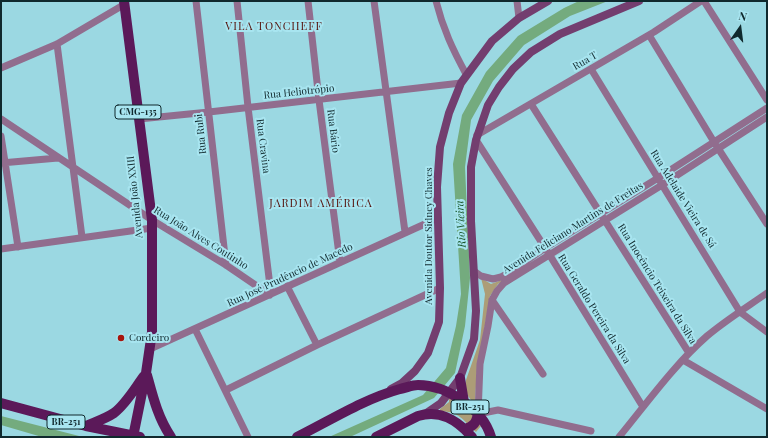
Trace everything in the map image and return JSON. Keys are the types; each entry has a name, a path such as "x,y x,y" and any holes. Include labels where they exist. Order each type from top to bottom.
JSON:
{"main road":[{"name":"Avenida Doutor Sidney Chaves","path":"381,394 402,383 415,371 428,353 439,322 440,288 437,187 440,147 449,113 461,83 466,74 492,41 519,18 548,1"},
{"path":"376,437 425,414 441,403 460,378 474,339 476,311 471,221 471,167 476,138 488,105 499,86 513,69 531,52 560,34 639,1"},
{"name":"Avenida João XXIII","path":"124,3 152,224 152,332 135,436"},
{"path":"86,426 115,412 146,373"},
{"path":"146,373 156,408 171,437"},
{"path":"460,378 464,402"},
{"name":"BR-251","path":"297,437 381,394 417,385 439,387 450,392 478,414 485,422 490,434"},
{"name":"BR-251","path":"1,403 86,426 135,436"},
{"name":"BR-251","path":"425,414 443,415 452,419 465,429 472,437"},
{"path":"465,429 476,423 478,414"},
{"path":"476,437 482,431 490,434"}],"street":[{"name":"Rua Rubi","path":"196,1 226,265"},
{"name":"Rua Cravina","path":"237,1 248,108 271,294"},
{"name":"Rua Bário","path":"308,1 340,262"},
{"path":"374,1 405,232"},
{"path":"436,1 440,20 447,38 466,74"},
{"path":"517,1 519,18"},
{"path":"703,1 767,100"},
{"name":"Rua T","path":"476,138 649,35 703,1"},
{"path":"1,68 58,44 124,3"},
{"path":"649,35 718,149 767,224"},
{"path":"58,44 82,237"},
{"name":"Rua Adelaide Vieira de Sá","path":"591,69 740,312 767,332"},
{"name":"Rua Heliotrópio","path":"139,119 461,83"},
{"name":"Rua Inocêncio Teixeira da Silva","path":"531,104 689,353"},
{"name":"Avenida Feliciano Martins de Freitas","path":"660,181 714,142 767,108"},
{"name":"Avenida Feliciano Martins de Freitas","path":"474,271 488,278 493,279 501,277 547,251 660,181 718,149 767,117"},
{"name":"Rua João Alves Coutinho","path":"1,119 152,224 226,265 271,294"},
{"path":"1,136 3,163 18,247"},
{"name":"Rua Geraldo Pereira da Silva","path":"476,138 643,407"},
{"path":"3,163 58,158"},
{"name":"Rua José Prudêncio de Macedo","path":"150,349 438,218"},
{"path":"1,249 82,237 152,224"},
{"name":"Avenida Feliciano Martins de Freitas","path":"478,414 480,364 492,300 504,283 547,251"},
{"path":"287,286 317,345"},
{"path":"226,390 317,345 440,288"},
{"path":"619,437 689,353 723,322 767,293"},
{"path":"492,300 543,374"},
{"path":"195,329 248,437"},
{"path":"683,360 767,409"},
{"path":"478,414 498,410 591,432"}],"shaded area":[{"path":"481,278 491,284 507,278 498,284 490,296 477,371 474,401 468,396 465,387 480,340 485,294"},
{"path":"449,398 467,408 481,426 476,432 461,417 453,413 440,411 440,409 449,402"}],"water":[{"name":"Rio Vieira","path":"579,1 608,1 570,16 524,45 493,81 471,120 465,167 470,278 465,326 455,373 434,398 350,437 329,437 423,395 446,368 456,326 461,294 453,164 462,115 486,72 518,36 564,8"},
{"path":"1,416 83,437 42,437 1,425"}],"place":[{"name":"Cordeiro","path":"121,338"}],"district":[{"name":"VILA TONCHEFF","path":"274,27"},
{"name":"JARDIM AMÉRICA","path":"321,204"}]}
